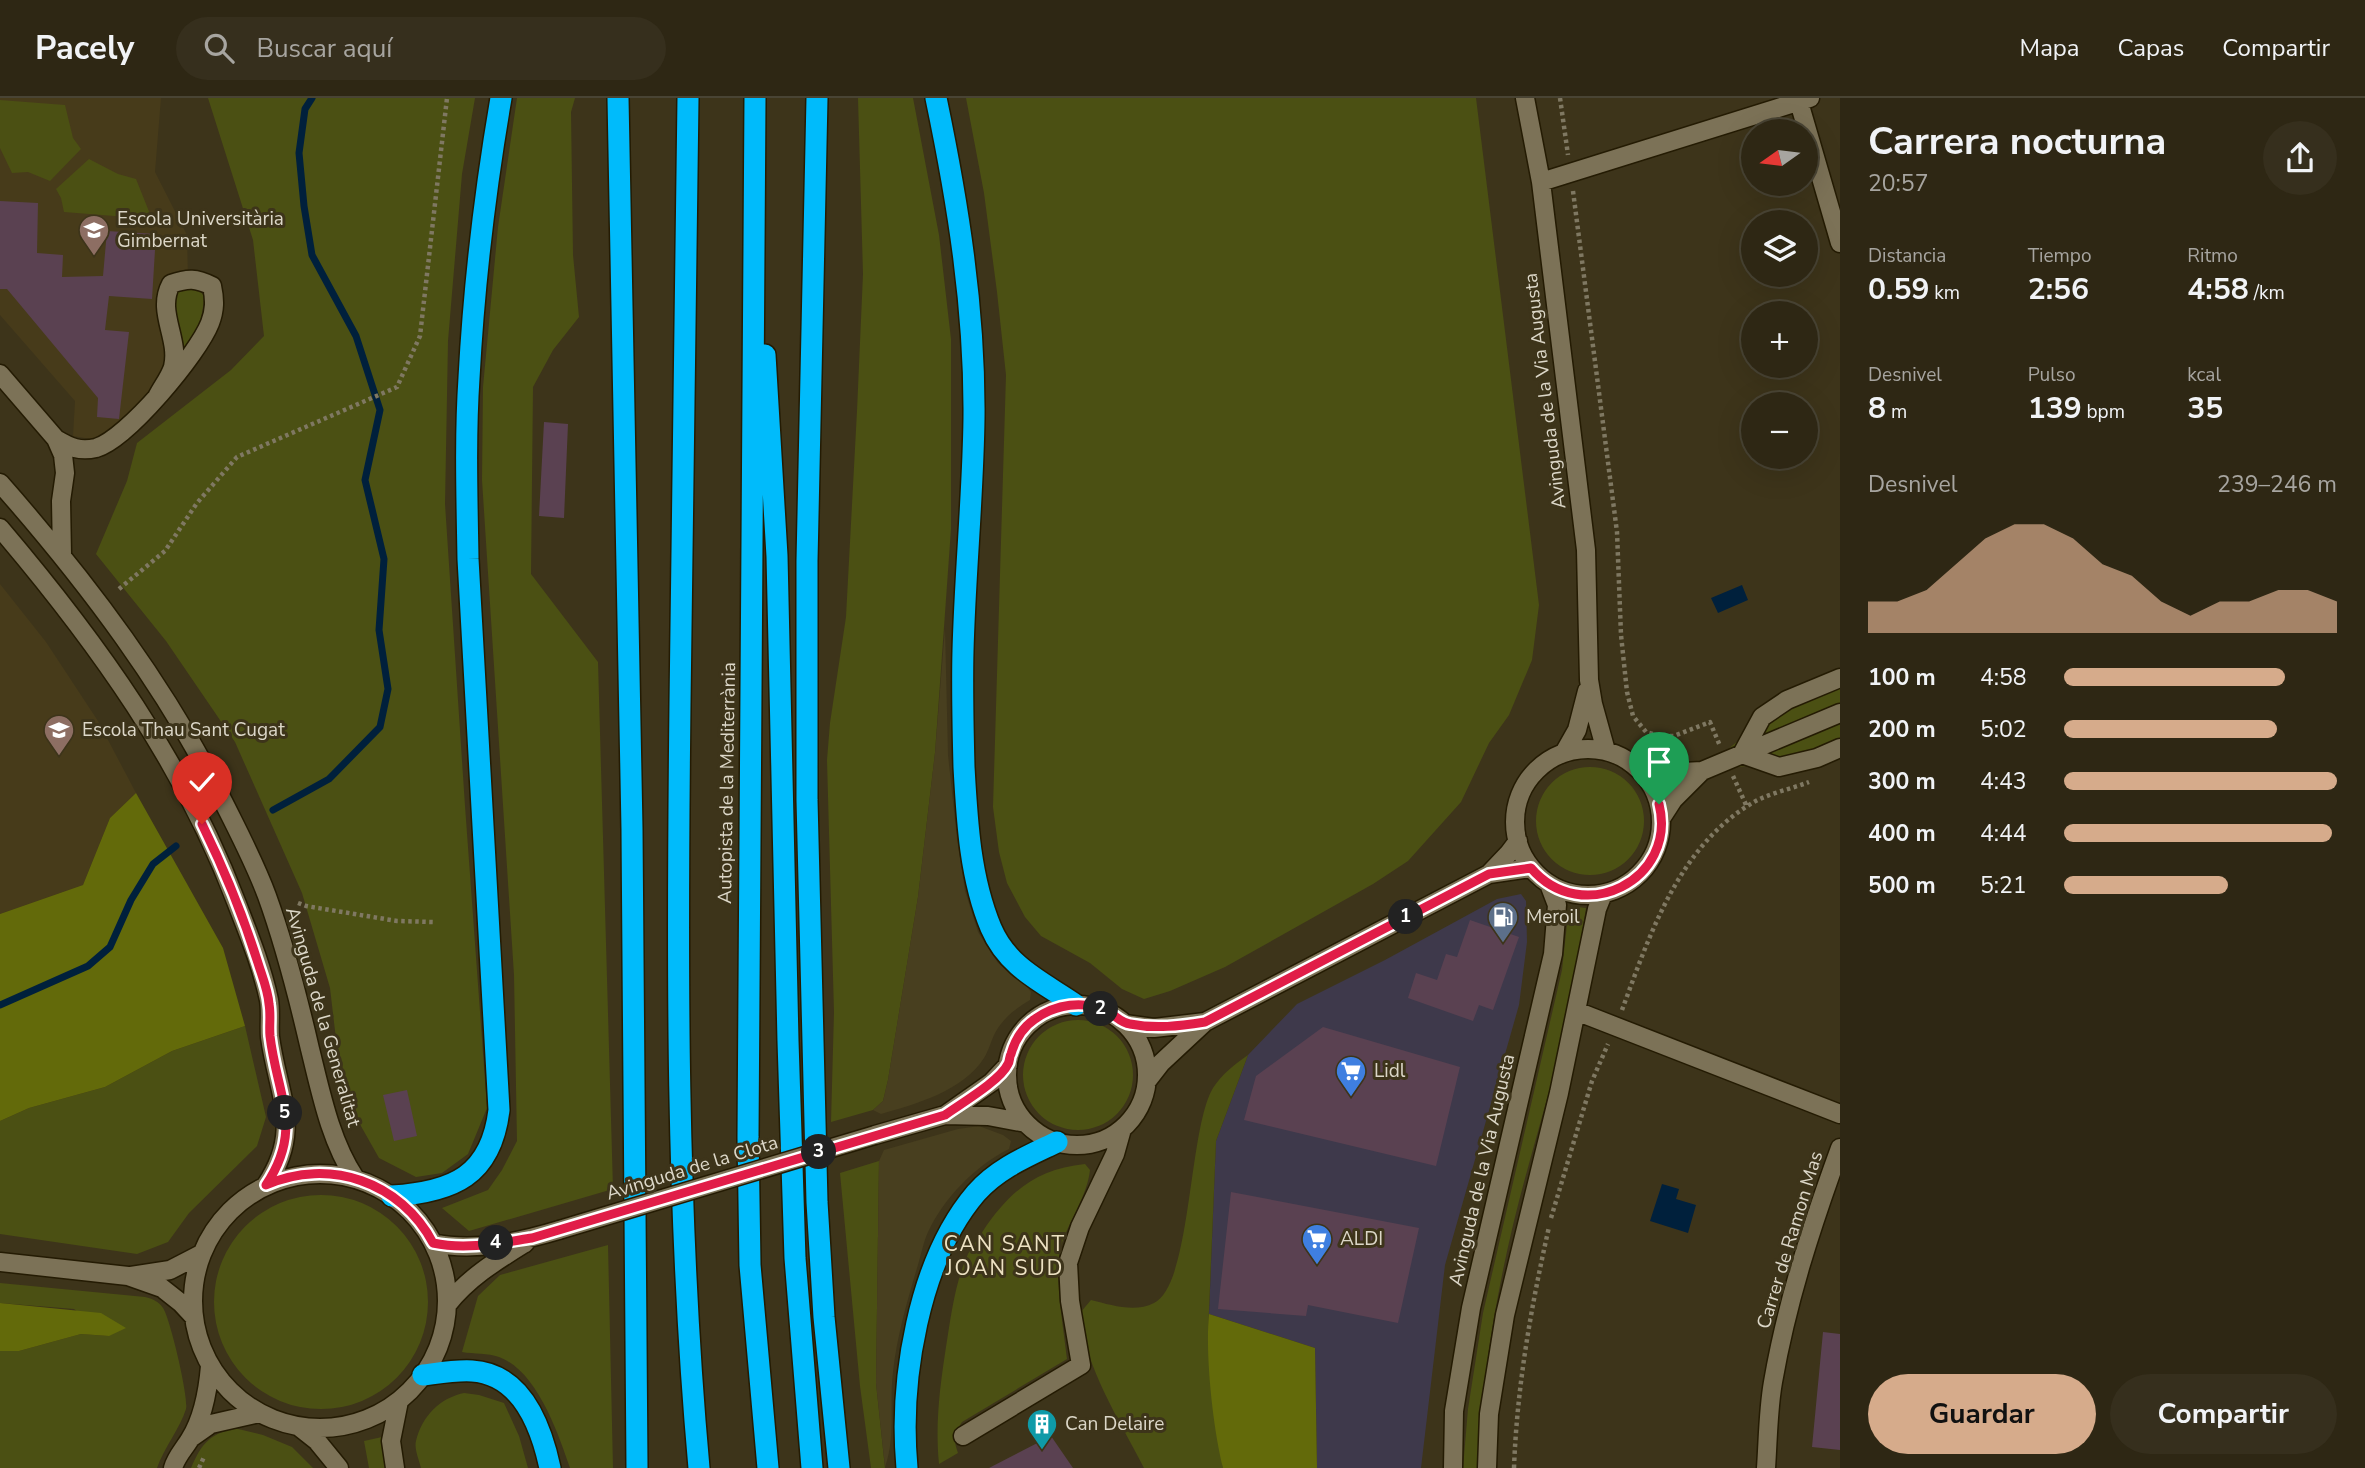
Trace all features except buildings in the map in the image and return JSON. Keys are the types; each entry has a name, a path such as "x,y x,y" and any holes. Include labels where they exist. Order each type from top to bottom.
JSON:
{"highway":[{"path":"392,1196 433,1192 464,1179 477,1167 490,1148 499,1110 468,559 466,468 468,380 474,299 481,227 501,98"},
{"path":"618,98 631,775 637,1468"},
{"path":"688,98 679,971 691,1468"},
{"name":"Autopista de la Mediterrània","path":"755,98 748,1124 750,1265 768,1468"},
{"path":"817,98 807,561 807,800 817,1202 824,1317 839,1468"},
{"path":"936,98 953,177 963,246 973,361 974,417 962,715 965,783 973,860 985,912 1002,948 1027,974 1076,1005"},
{"path":"754,163 777,556 795,1258 813,1468"},
{"path":"907,1468 906,1389 922,1307 933,1272 959,1216 977,1192 999,1172 1057,1142"},
{"path":"914,1345 912,1389 919,1468"},
{"path":"423,1375 470,1371 499,1378 510,1385 522,1396 534,1417 550,1468"},
{"path":"691,1385 699,1468"}],"street":[{"name":"Avinguda de la Via Augusta","path":"1525,98 1541,182 1586,550 1589,680 1605,751"},
{"path":"1541,182 1805,100 1840,243"},
{"path":"56,439 72,449 80,450 96,448 109,442 157,397 171,383 209,324 215,302 212,286 200,280 188,278 171,284 165,296 173,367 157,397"},
{"path":"0,374 56,439 63,455 65,473 61,501 62,555"},
{"name":"Avinguda de la Generalitat","path":"0,483 62,555 121,632 171,706 209,772 266,894 291,969 332,1130 345,1162 355,1178"},
{"path":"0,528 86,634 145,719 174,769 227,876 269,1002 270,1036 287,1127 279,1166 266,1185"},
{"path":"1734,757 1762,717 1787,699 1840,678"},
{"name":"Avinguda de la Via Augusta","path":"1564,753 1577,730 1589,680"},
{"path":"1644,774 1702,771 1840,713"},
{"path":"1589,748 1605,751 1624,758 1644,774 1655,791 1662,817 1659,841 1649,863 1626,886 1603,894 1576,895 1549,884 1531,868 1518,841 1516,812 1522,791 1539,768 1564,753 1589,748"},
{"path":"1734,757 1779,767 1817,758 1840,748"},
{"path":"1662,817 1673,800 1702,771"},
{"path":"1147,1081 1161,1063 1205,1022 1489,874 1518,841"},
{"path":"1489,874 1531,868"},
{"name":"Avinguda de la Via Augusta","path":"1452,1468 1454,1411 1471,1308 1553,954 1557,905 1549,884"},
{"path":"1487,1468 1489,1414 1505,1315 1597,909 1603,894"},
{"path":"1079,1145 1102,1141 1122,1129 1137,1112 1147,1081 1144,1054 1125,1024 1106,1011 1076,1005 1053,1009 1033,1020 1015,1043 1008,1065 1010,1096 1026,1123 1043,1136 1057,1142 1079,1145 1094,1152 1100,1159 1100,1184"},
{"path":"1576,1011 1840,1114"},
{"path":"1125,1024 1154,1028 1205,1022"},
{"name":"Avinguda de la Clota","path":"945,1115 992,1082 1008,1065"},
{"name":"Avinguda de la Clota","path":"433,1243 473,1247 532,1238 945,1115 988,1116 1026,1123"},
{"path":"962,1436 1081,1365 1070,1301 1068,1263 1080,1227 1115,1154 1122,1129"},
{"name":"Carrer de Ramon Mas","path":"1766,1468 1772,1385 1790,1301 1840,1148"},
{"path":"313,1173 334,1174 371,1184 392,1196 413,1214 433,1243 444,1273 447,1306 442,1338 423,1375 399,1401 355,1424 323,1429 298,1426 259,1413 235,1396 210,1366 198,1338 193,1289 201,1254 212,1232 227,1213 245,1197 285,1178 313,1173"},
{"name":"Avinguda de la Clota","path":"447,1306 460,1288 481,1270 532,1238"},
{"path":"128,1276 170,1270 201,1254"},
{"path":"0,1262 128,1276 162,1288 194,1317"},
{"path":"173,1468 191,1438 204,1405 210,1366"},
{"path":"395,1468 391,1441 399,1401"},
{"path":"191,1438 211,1424 259,1413"},
{"path":"298,1426 317,1441 339,1468"}],"path":[{"path":"119,589 165,551 197,503 237,457 397,387 420,336 447,98"},
{"path":"1560,98 1617,533 1621,635 1627,692 1633,716 1646,732 1660,736 1674,736 1710,722 1734,757 1747,807"},
{"path":"1514,1468 1523,1357 1551,1220 1592,1081 1661,909 1707,841 1747,807 1820,778"},
{"path":"298,903 397,921 433,922"},
{"path":"199,1468 205,1454"}],"shaded area":[{"name":"Escola Universitària Gimbernat","path":"0,98 161,98 155,172 187,235 188,278 171,383 109,442 73,436 75,401 0,315"},
{"name":"Escola Thau Sant Cugat","path":"0,584 46,642 98,721 136,793 110,818 83,885 0,914"},
{"path":"1521,894 1526,901 1527,942 1519,1005 1445,1265 1421,1468 1317,1468 1315,1348 1209,1314 1216,1141 1248,1055 1297,1004 1497,899"}],"green space":[{"path":"208,98 475,98 462,174 448,341 445,504 487,1108 468,1154 442,1173 416,1177 379,1158 353,1112 336,1039 330,988 302,893 235,742 166,641 96,554 127,481 137,443 231,370 264,336 253,240"},
{"path":"517,98 575,98 571,112 573,255 579,317 553,350 533,387 531,574 598,662 613,1189 469,1231 442,1208 488,1190 517,1141 514,975 482,480 483,387 498,227"},
{"path":"858,98 913,98 939,235 951,339 951,529 935,753 918,897 888,1080 883,1101 873,1110 831,1122 834,1012 827,760 846,617 857,411 863,274"},
{"path":"966,98 1476,98 1539,605 1532,660 1509,715 1489,743 1461,802 1408,861 1373,884 1225,967 1170,991 1144,999 1122,989 1090,963 1041,936 1025,917 1007,883 999,852 993,807 1006,375 984,193"},
{"path":"0,100 65,105 73,138 81,149 50,181 28,172 12,173 0,148"},
{"path":"89,159 118,174 136,179 152,219 64,212 56,189"},
{"path":"189,287 199,290 204,296 196,331 183,347 176,326 175,295 176,288"},
{"path":"1840,678 1840,749 1817,758 1702,771 1787,700"},
{"path":"1590,767 1611,771 1628,783 1640,800 1644,821 1640,842 1628,859 1611,871 1590,875 1569,871 1552,859 1540,842 1536,821 1540,800 1552,783 1569,771"},
{"path":"136,793 223,948 245,1026 172,1051 105,1087 29,1108 0,1121 0,914 83,885 110,818"},
{"path":"1569,906 1586,908 1571,998 1560,1050 1518,1203 1500,1285 1485,1377 1478,1468 1463,1468 1468,1409 1483,1313 1562,970"},
{"path":"1078,1020 1099,1024 1117,1036 1129,1054 1133,1075 1129,1096 1117,1114 1099,1126 1078,1130 1057,1126 1039,1114 1027,1096 1023,1075 1027,1054 1039,1036 1057,1024"},
{"path":"245,1026 266,1117 257,1146 189,1213 168,1242 137,1254 0,1234 0,1121 29,1108 105,1087 172,1051"},
{"path":"1248,1055 1216,1141 1208,1335 1213,1406 1223,1468 1144,1468 1096,1373 1083,1333 1080,1313 1091,1300 1123,1307 1147,1306 1154,1303 1166,1290 1176,1267 1183,1238 1205,1109 1213,1088 1229,1070"},
{"path":"879,1161 876,1383 885,1468 871,1468 860,1386 840,1173"},
{"path":"1085,1164 1090,1170 1088,1180 1064,1236 1059,1257 1059,1285 1067,1359 962,1422 955,1437 958,1453 939,1464 938,1420 944,1362 957,1288 968,1254 993,1217 1025,1185 1052,1171"},
{"path":"321,1195 362,1203 397,1226 420,1261 428,1302 420,1343 397,1378 362,1401 321,1409 280,1401 245,1378 222,1343 214,1302 222,1261 245,1226 280,1203"},
{"path":"608,1245 613,1468 570,1468 552,1421 535,1389 524,1375 499,1357 462,1352 478,1296 500,1275"},
{"path":"0,1283 145,1297 161,1306 170,1326 178,1358 186,1409 157,1468 0,1468 0,1351 19,1351 81,1334 109,1336 74,1309 0,1303"},
{"path":"0,1303 101,1313 126,1328 109,1336 81,1334 19,1351 0,1351"},
{"path":"1209,1314 1315,1348 1317,1468 1223,1468 1211,1391"},
{"path":"464,1393 504,1403 519,1436 528,1468 421,1468 416,1444 427,1416 447,1399"},
{"path":"234,1428 263,1435 292,1447 313,1468 191,1468 207,1442"},
{"path":"382,1437 387,1468 369,1468 364,1441"}],"sand":[{"path":"945,628 948,755 965,891 978,932 998,963 1025,984 1031,992 1030,1000 1002,1022 984,1058 964,1079 938,1095 881,1114 873,1110 883,1101 888,1080 918,897 935,753"},
{"path":"979,1126 1011,1141 1009,1149 984,1164 962,1184 943,1207 926,1236 897,1345 892,1384 890,1444 885,1467 876,1383 879,1161 884,1150 958,1129"}],"water":[{"path":"1742,585 1748,600 1718,613 1711,598"},
{"path":"1662,1184 1679,1189 1676,1199 1696,1205 1688,1233 1650,1221"}],"waterway":[{"path":"273,810 329,779 380,727 388,689 379,630 384,559 365,480 380,410 356,336 312,255 299,153 305,109 312,98"},
{"path":"0,1005 88,966 110,947 131,900 153,864 176,846"}],"place":[{"name":"Escola Universitària Gimbernat","path":"94,257"},
{"name":"Escola Thau Sant Cugat","path":"59,757"},
{"name":"Meroil","path":"1503,944"},
{"name":"Lidl","path":"1351,1098"},
{"name":"ALDI","path":"1317,1266"},
{"name":"Can Delaire","path":"1042,1451"}],"district":[{"name":"CAN SANT JOAN SUD","path":"1005,1256"}],"route":[{"path":"202,824 227,876 269,1002 270,1036 287,1127 279,1166 266,1185 313,1173 348,1176 386,1191 400,1201 418,1220 433,1243 473,1247 532,1238 945,1115 992,1082 1008,1065 1015,1043 1023,1031 1033,1020 1053,1009 1076,1005 1091,1006 1106,1011 1125,1024 1154,1028 1205,1022 1489,874 1531,868 1554,887 1576,895 1603,894 1619,889 1639,876 1653,856 1662,825 1659,804"}]}
